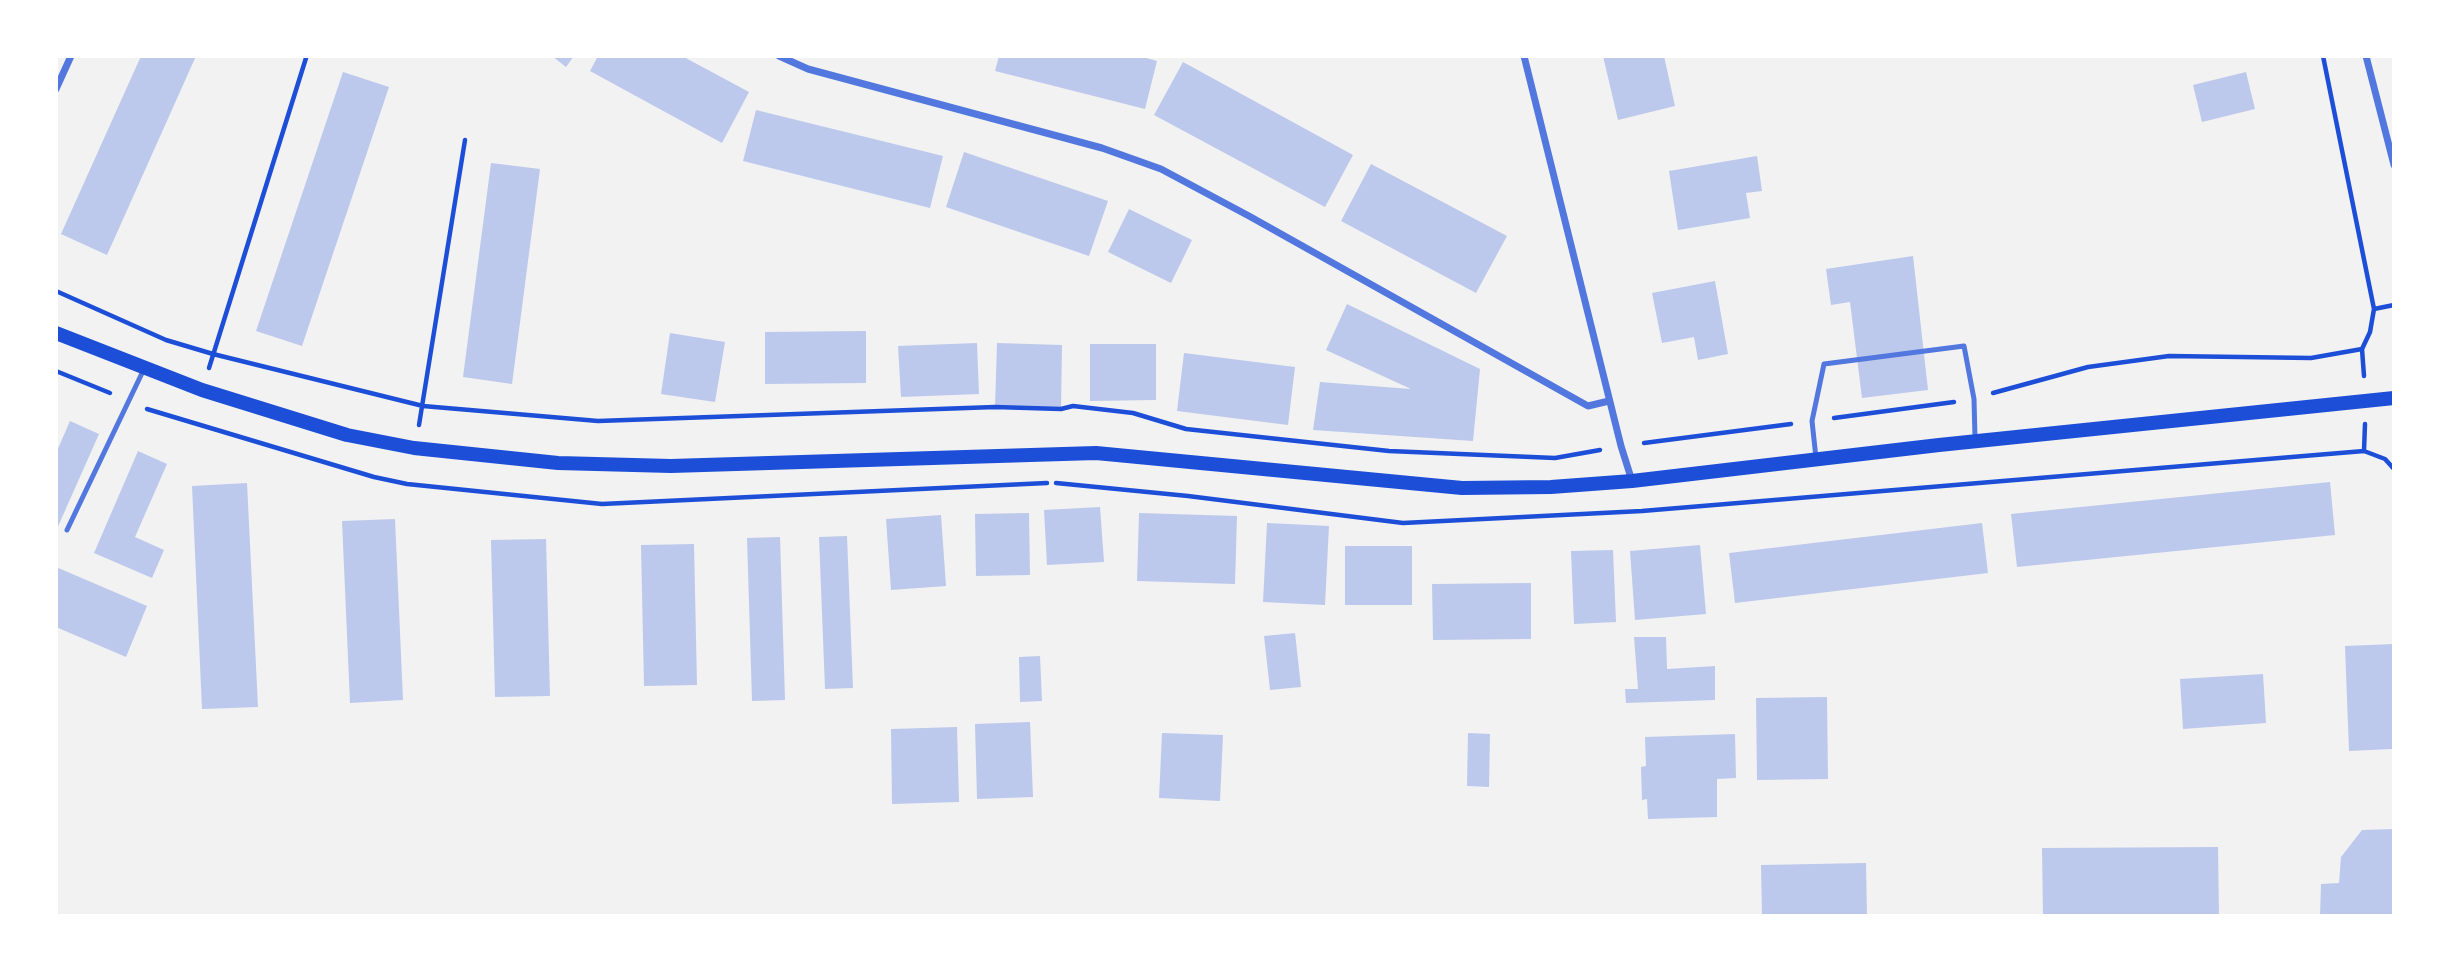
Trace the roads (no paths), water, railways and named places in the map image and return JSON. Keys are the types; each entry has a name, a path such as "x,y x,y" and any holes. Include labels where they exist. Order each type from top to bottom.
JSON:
{"main road":[{"path":"56,334 202,390 347,435 414,448 558,463 671,466 1096,453 1462,488 1551,487 1632,481 2394,398"}],"street":[{"path":"56,89 71,56"},
{"path":"779,56 808,69 1102,148 1161,169 1588,406 1609,401"},
{"path":"1524,56 1609,401 1632,481"},
{"path":"2366,56 2394,165"}],"lane":[{"path":"1816,460 1812,421 1824,364 1964,346 1974,398 1975,442"},
{"path":"67,530 145,368"}]}
